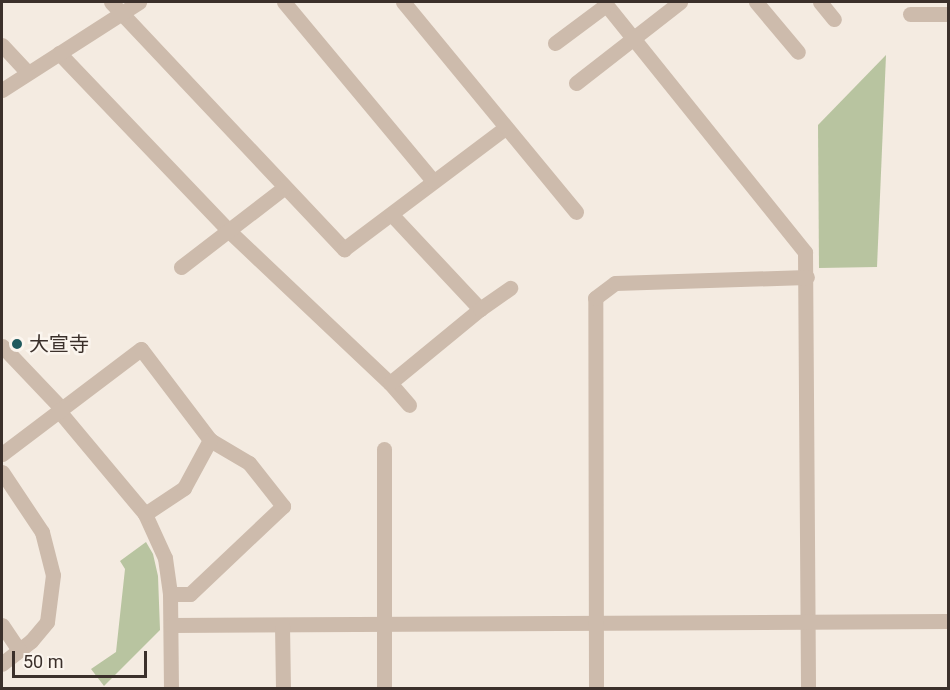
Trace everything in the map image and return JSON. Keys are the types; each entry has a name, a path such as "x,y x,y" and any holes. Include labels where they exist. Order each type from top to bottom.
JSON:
{"street":[{"path":"2,90 59,53 116,7 139,2"},
{"path":"284,2 433,181"},
{"path":"403,2 576,212"},
{"path":"576,83 680,2"},
{"path":"756,2 798,52"},
{"path":"820,2 834,19"},
{"path":"555,43 605,3 805,252 807,277 808,688"},
{"path":"116,7 344,249 505,128"},
{"path":"910,14 948,14"},
{"path":"2,45 27,72"},
{"path":"59,53 229,231 390,383 409,405"},
{"path":"181,267 285,187"},
{"path":"392,215 480,309"},
{"path":"596,688 595,298 615,283 807,277"},
{"path":"390,383 480,309 510,288"},
{"path":"2,346 61,410 145,514 165,558 170,594 171,688"},
{"path":"2,454 141,349 210,440 249,463 283,506 190,594 170,594"},
{"path":"145,514 184,488 210,440"},
{"path":"384,450 384,688"},
{"path":"2,472 42,532 53,575 47,622 2,664"},
{"path":"171,625 948,621"},
{"path":"2,625 19,650"},
{"path":"282,625 283,688"}],"green space":[{"path":"886,55 877,267 819,268 818,125"},
{"path":"146,542 153,554 158,576 160,630 104,686 91,669 116,652 125,569 120,561"}],"place":[{"name":"大宣寺","path":"17,344"}]}
